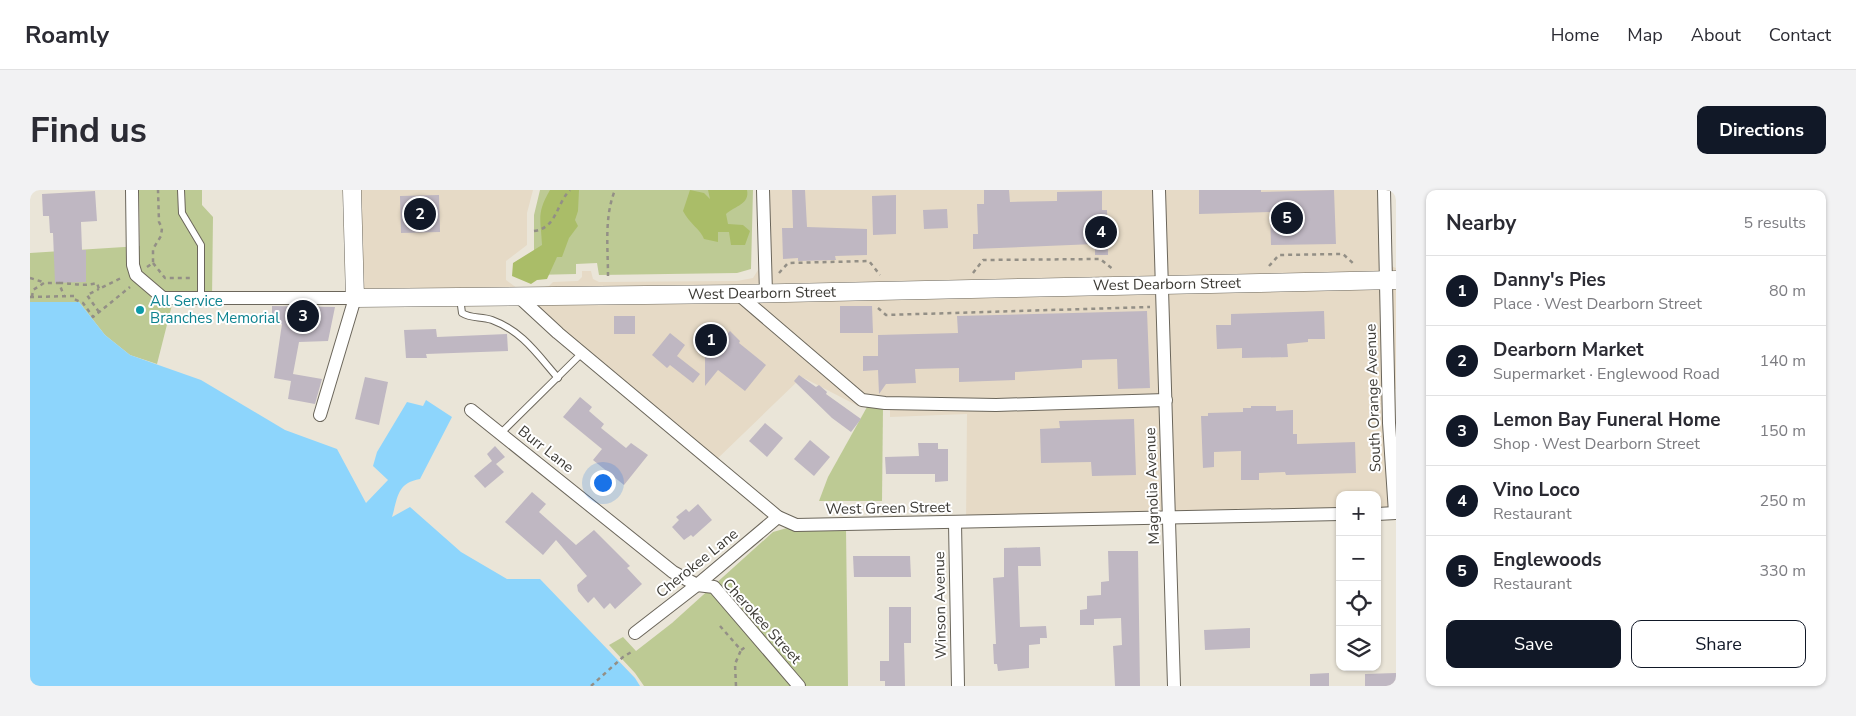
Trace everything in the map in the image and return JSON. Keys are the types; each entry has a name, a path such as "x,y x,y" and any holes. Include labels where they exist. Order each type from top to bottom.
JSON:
{"street":[{"path":"132,190 134,277"},
{"path":"320,415 355,298 352,190"},
{"path":"763,190 766,285"},
{"name":"Magnolia Avenue","path":"1159,190 1174,686"},
{"name":"South Orange Avenue","path":"1384,190 1389,275 1389,423 1396,513"},
{"name":"West Dearborn Street","path":"134,277 163,298 355,298 738,294 766,285 1162,284 1389,275"},
{"path":"738,294 862,400 885,404 996,405 1166,400"},
{"name":"West Green Street","path":"519,296 582,353 778,517 796,526 1336,514"},
{"name":"Burr Lane","path":"471,410 673,572 697,585"},
{"path":"1381,514 1396,513"},
{"name":"Cherokee Lane","path":"634,633 697,585 778,517"},
{"name":"Winson Avenue","path":"955,523 958,686"},
{"name":"Cherokee Street","path":"697,585 714,587 799,686"}],"lane":[{"path":"181,190 182,213 201,245 201,298"},
{"path":"460,297 462,312 468,317 489,319 520,334 558,378"},
{"path":"501,433 582,353"}],"path":[{"path":"158,190 158,222 162,228 161,236 152,249 153,263 168,279 201,278"},
{"path":"534,231 547,227 556,216 563,197 570,190"},
{"path":"608,276 608,223 611,199 615,190"},
{"path":"1260,266 1269,266 1279,255 1343,254 1354,265 1389,275"},
{"path":"963,273 973,273 983,260 1100,258 1115,271 1123,271"},
{"path":"766,285 788,264 869,261 879,275 888,274"},
{"path":"134,277 153,263"},
{"path":"99,312 87,295 127,275 134,277"},
{"path":"44,283 33,290 31,297 74,296 93,317 134,284 134,277"},
{"path":"30,278 44,283 70,283 82,287 97,283 99,289"},
{"path":"604,280 614,280"},
{"path":"59,283 64,296"},
{"path":"720,626 741,650"},
{"path":"736,686 734,664 741,650 757,637"},
{"path":"591,686 623,657 633,651"}],"shaded area":[{"path":"360,190 533,190 527,213 527,245 506,261 506,280 517,288 362,289"},
{"path":"760,190 1388,190 1391,266 1396,268 1396,272 539,288 549,286 553,282 578,281 582,277 582,271 591,271 593,279 599,282 737,281 753,278 758,270"},
{"path":"1396,289 1396,389 1394,390 1396,519 1381,520 1381,491 1336,491 1336,520 966,526 967,414 890,417 890,407 862,402 860,407 802,377 716,460 532,305"}],"green space":[{"path":"139,190 202,190 202,205 213,217 212,300 173,301 157,364 130,355 105,335 79,302 30,302 30,253 140,246"},
{"path":"540,190 753,190 751,269 737,273 599,275 597,263 576,264 576,274 534,275 534,215"},
{"path":"550,190 579,190 578,211 575,220 578,226 569,238 562,257 557,257 547,279 537,280 531,284 512,276 513,263 542,245 541,211"},
{"path":"690,190 704,193 710,199 708,190 747,190 744,202 726,214 728,224 743,225 750,231 745,245 731,245 729,232 718,232 718,242 704,239 683,211"},
{"path":"867,407 883,407 882,501 819,501 828,477"},
{"path":"787,528 846,529 848,686 644,686 635,673 609,645 623,637 636,651 672,623 773,532"}],"water":[{"path":"30,302 79,302 105,335 130,355 201,380 285,430 337,449 366,503 388,480 373,466 377,452 407,402 423,406 426,400 452,417 420,479 407,484 397,497 392,517 410,507 461,552 507,579 540,579 635,678 640,686 30,686"}],"building":[{"path":"792,190 805,190 807,227 867,229 867,255 835,256 836,260 798,261 798,258 783,259 782,228 793,228"},
{"path":"984,190 1009,190 1010,202 1057,201 1057,192 1102,191 1102,210 1107,210 1108,255 1095,255 1095,244 973,249 973,234 978,234 977,204 984,204"},
{"path":"1199,190 1261,190 1261,192 1334,190 1336,244 1271,245 1270,212 1199,214"},
{"path":"95,191 97,221 81,222 82,250 86,250 86,282 55,283 53,233 50,233 49,216 43,216 42,194"},
{"path":"439,195 440,232 401,233 400,196"},
{"path":"896,195 896,234 873,235 872,196"},
{"path":"947,209 948,228 924,229 923,210"},
{"path":"272,306 335,307 328,341 299,342 293,374 322,379 315,404 288,399 291,381 274,378 282,324 272,324"},
{"path":"840,306 872,306 873,333 840,333"},
{"path":"1147,311 1150,388 1118,389 1117,359 1082,360 1082,368 1015,372 1015,380 959,382 959,368 915,369 916,383 886,384 879,394 878,370 863,371 863,356 878,356 878,335 958,333 957,316"},
{"path":"1324,311 1325,339 1308,339 1308,342 1287,344 1288,357 1242,358 1242,348 1217,349 1216,325 1231,325 1231,314"},
{"path":"614,316 635,316 635,334 614,334"},
{"path":"436,329 437,337 507,334 508,351 426,354 427,358 406,358 404,330"},
{"path":"730,331 740,341 739,343 766,365 745,391 718,370 705,386 705,335 727,334"},
{"path":"670,333 685,345 677,356 700,374 693,383 670,365 667,368 652,355"},
{"path":"799,375 816,387 819,385 827,392 826,394 861,419 851,432 832,418 794,381"},
{"path":"365,377 388,382 379,425 355,419"},
{"path":"580,397 592,407 589,411 604,424 601,428 626,448 631,443 648,455 624,485 593,460 602,449 563,417"},
{"path":"1251,406 1276,406 1276,411 1293,410 1293,434 1297,434 1297,444 1355,442 1356,473 1286,475 1285,472 1259,473 1259,480 1241,480 1241,451 1214,452 1214,467 1203,468 1201,416 1208,416 1208,413 1243,412 1243,408 1251,408"},
{"path":"1134,419 1136,475 1092,476 1091,462 1041,463 1040,429 1060,428 1059,421"},
{"path":"765,423 783,438 767,457 749,441"},
{"path":"810,440 830,457 814,476 794,459"},
{"path":"918,443 938,443 938,449 948,449 948,481 935,482 935,474 886,474 885,457 919,456"},
{"path":"495,446 505,457 496,464 504,472 485,488 474,476 492,461 487,454"},
{"path":"532,492 546,504 539,512 576,545 594,530 630,566 627,568 642,584 615,609 610,603 604,609 594,597 588,603 578,591 577,585 587,576 556,540 543,555 505,522"},
{"path":"698,504 712,520 693,537 691,535 684,540 672,527 679,520 676,517 686,509 689,512"},
{"path":"1040,547 1041,566 1018,566 1020,627 1046,626 1047,638 1040,638 1040,644 1029,645 1029,668 998,671 997,664 994,664 993,644 996,644 993,578 1004,577 1004,548"},
{"path":"1108,551 1138,551 1140,686 1115,686 1113,646 1122,645 1121,618 1094,619 1094,625 1080,625 1080,610 1087,609 1087,596 1101,595 1101,582 1109,581"},
{"path":"853,556 910,556 911,577 854,577"},
{"path":"889,607 911,607 911,643 904,643 905,686 885,686 885,681 880,681 880,661 889,661"},
{"path":"1250,628 1250,648 1205,650 1204,630"},
{"path":"1329,673 1329,686 1310,686 1310,674"},
{"path":"1396,673 1396,686 1365,686 1365,674"}],"place":[{"name":"Dearborn Market","path":"420,214"},
{"name":"Englewoods","path":"1287,218"},
{"name":"Vino Loco","path":"1101,232"},
{"name":"All Service Branches Memorial","path":"140,310"},
{"name":"Lemon Bay Funeral Home","path":"303,316"},
{"name":"Danny's Pies","path":"711,340"}]}
